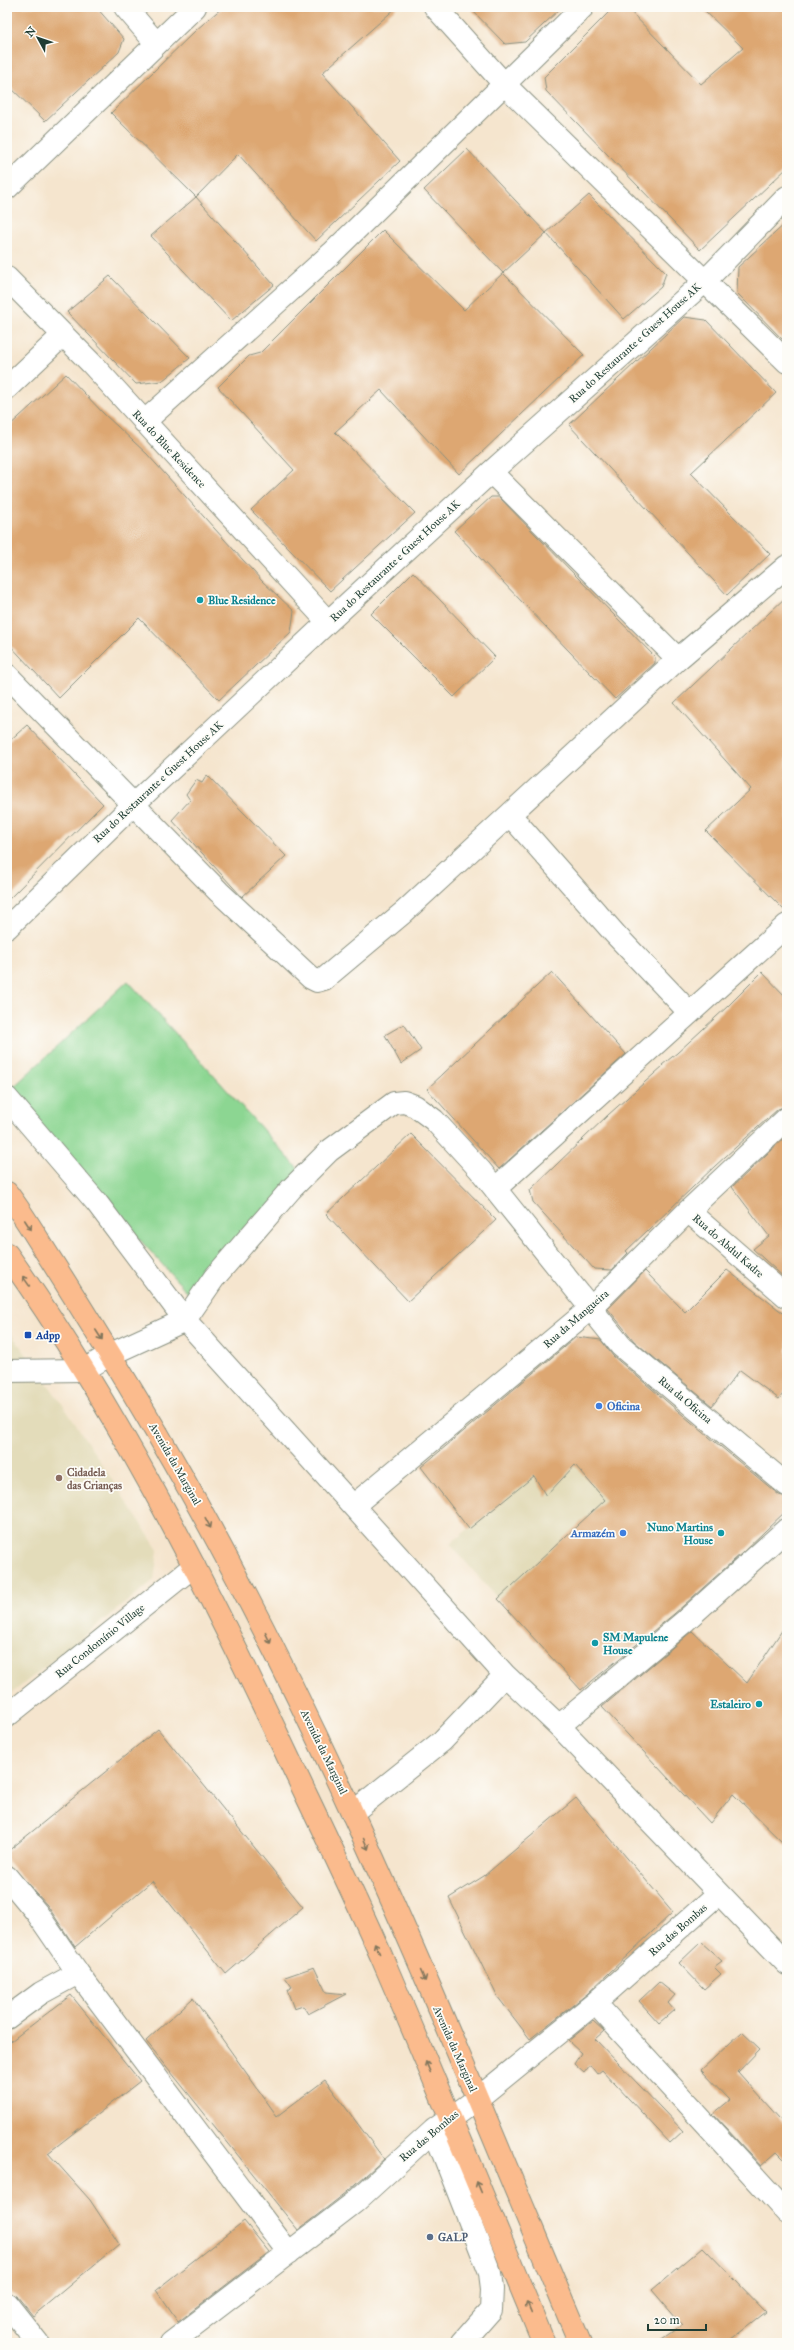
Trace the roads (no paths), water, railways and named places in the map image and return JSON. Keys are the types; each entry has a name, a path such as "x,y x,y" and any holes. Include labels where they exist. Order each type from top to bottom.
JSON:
{"main road":[{"name":"Avenida da Marginal","path":"7,1193 111,1354 181,1471 264,1630 352,1812 477,2099 580,2343"},
{"path":"7,1254 45,1308 84,1370 194,1566 248,1672 382,1958 442,2123 544,2343"}],"street":[{"path":"125,7 156,43"},
{"path":"7,188 195,7"},
{"path":"435,7 505,86 787,362"},
{"path":"144,422 332,253 505,86 583,7"},
{"name":"Rua do Restaurante e Guest House AK","path":"7,928 134,804 328,622 491,472 704,282 787,197"},
{"name":"Rua do Blue Residence","path":"7,278 63,335 328,622"},
{"path":"7,388 63,335"},
{"path":"491,472 678,659"},
{"path":"7,675 219,892 311,978 317,981 324,979 404,912 678,659 787,566"},
{"path":"510,815 614,934 689,1012"},
{"path":"495,1189 787,925"},
{"path":"7,1098 97,1203 185,1320 505,1675 559,1726 719,1893 783,1951"},
{"name":"Rua da Oficina","path":"185,1320 214,1278 291,1188 329,1151 394,1103 404,1102 425,1112 480,1170 621,1346 787,1485"},
{"name":"Rua da Mangueira","path":"352,1506 590,1309 688,1211 787,1118"},
{"name":"Rua do Abdul Kadre","path":"688,1211 787,1297"},
{"path":"7,1371 84,1370 111,1354 185,1320"},
{"path":"559,1726 685,1621 787,1529"},
{"name":"Rua Condomínio Village","path":"7,1716 194,1566"},
{"path":"352,1812 442,1740 505,1675"},
{"path":"7,1877 37,1914 78,1973 289,2253"},
{"name":"Rua das Bombas","path":"171,2343 355,2202 442,2123 477,2099 594,2003 719,1893"},
{"path":"7,2018 46,1990 78,1973"},
{"path":"594,2003 787,2213"},
{"path":"442,2123 490,2273 492,2289 491,2310 462,2343"},
{"path":"7,2304 38,2343"}],"place":[{"name":"Blue Residence","path":"200,600"},
{"name":"Adpp","path":"28,1335"},
{"name":"Oficina","path":"599,1406"},
{"name":"Cidadela das Crianças","path":"59,1478"},
{"name":"Armazém","path":"623,1533"},
{"name":"Nuno Martins House","path":"721,1533"},
{"name":"SM Mapulene House","path":"595,1643"},
{"name":"Estaleiro","path":"759,1704"},
{"name":"GALP","path":"430,2237"}]}
